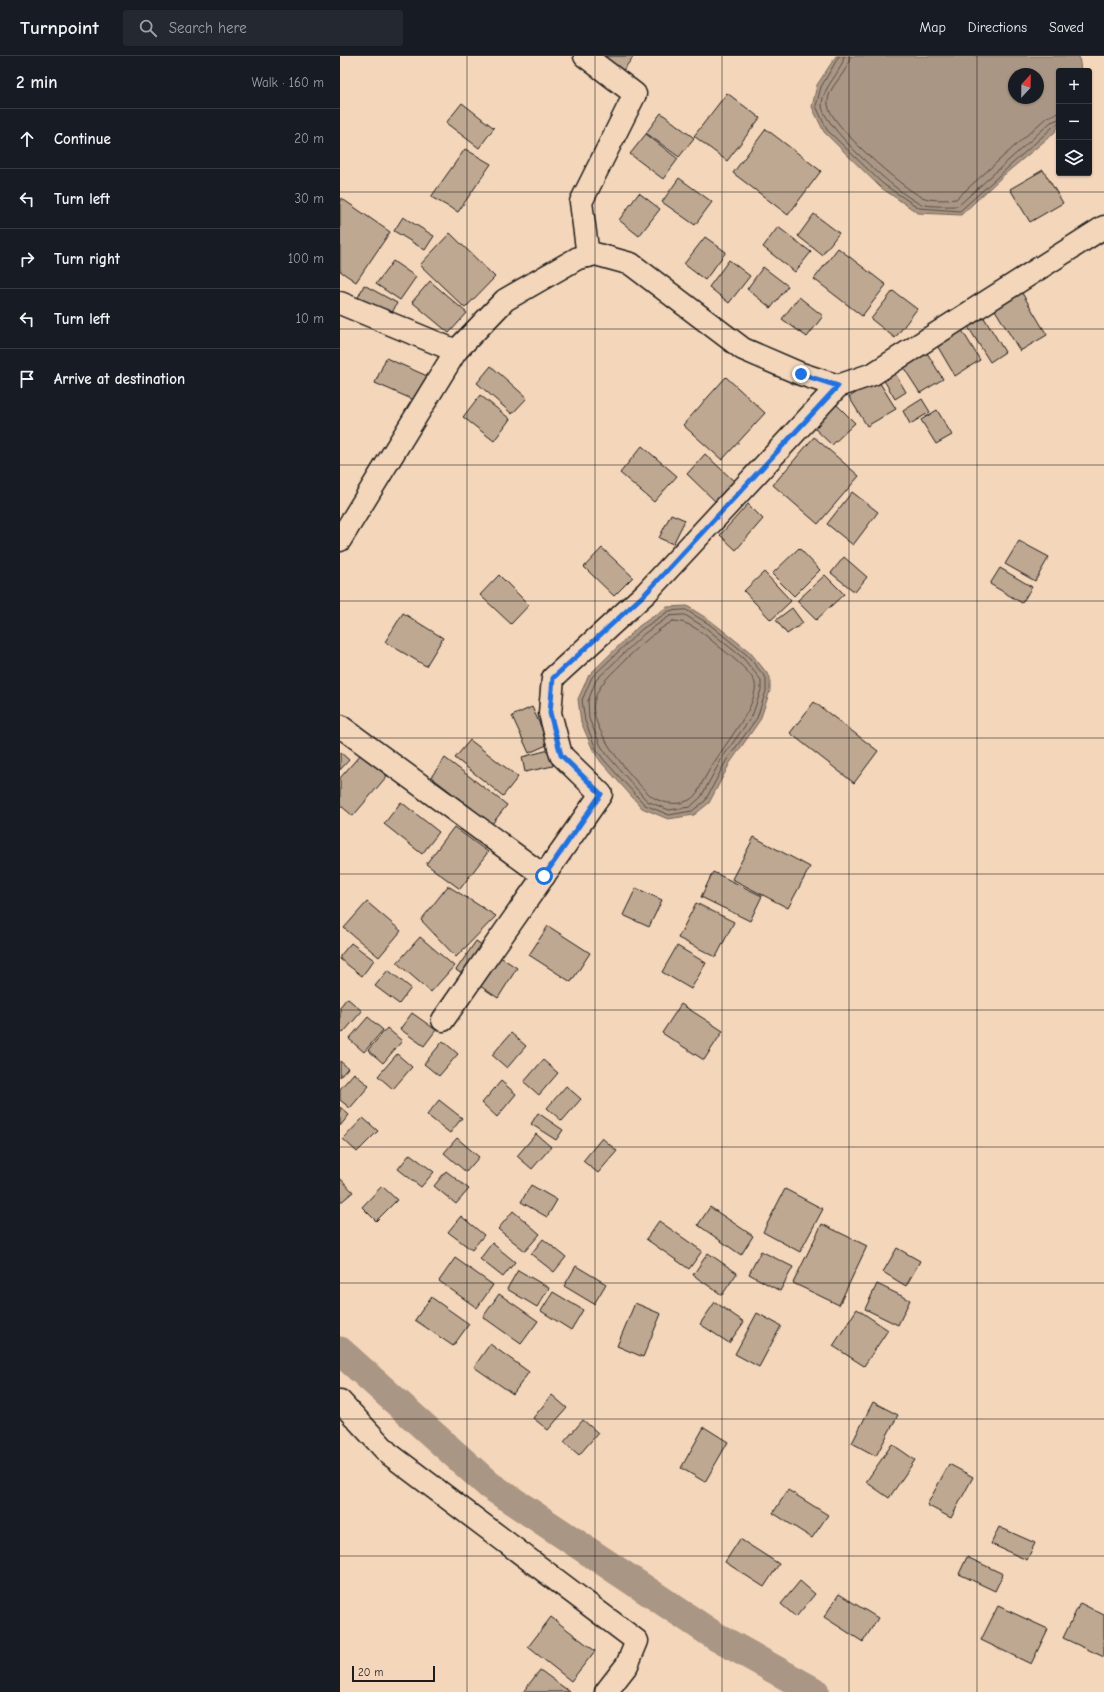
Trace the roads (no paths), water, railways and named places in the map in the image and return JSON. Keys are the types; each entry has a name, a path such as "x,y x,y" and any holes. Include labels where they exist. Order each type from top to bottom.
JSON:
{"street":[{"path":"585,56 635,94 581,202 588,256"},
{"path":"443,1020 601,794 561,755 550,713 553,678 646,593 838,386 873,374 1104,227"},
{"path":"340,540 456,351 505,300 578,258 595,254 631,264 743,349 801,374 838,386"},
{"path":"340,303 456,351"},
{"path":"340,726 544,876"},
{"path":"340,1401 388,1453 637,1641 627,1665 606,1692"}],"water":[{"path":"836,56 1079,56 1081,68 1056,68 1056,130 1054,133 1005,174 961,215 918,213 880,187 824,132 812,107 817,85"},
{"path":"687,606 711,621 750,652 770,677 770,691 760,720 730,763 709,803 694,815 668,819 642,808 601,762 593,750 581,722 578,699 589,675 639,626 667,607"}],"waterway":[{"path":"340,1351 489,1485 715,1636 815,1692"}]}
